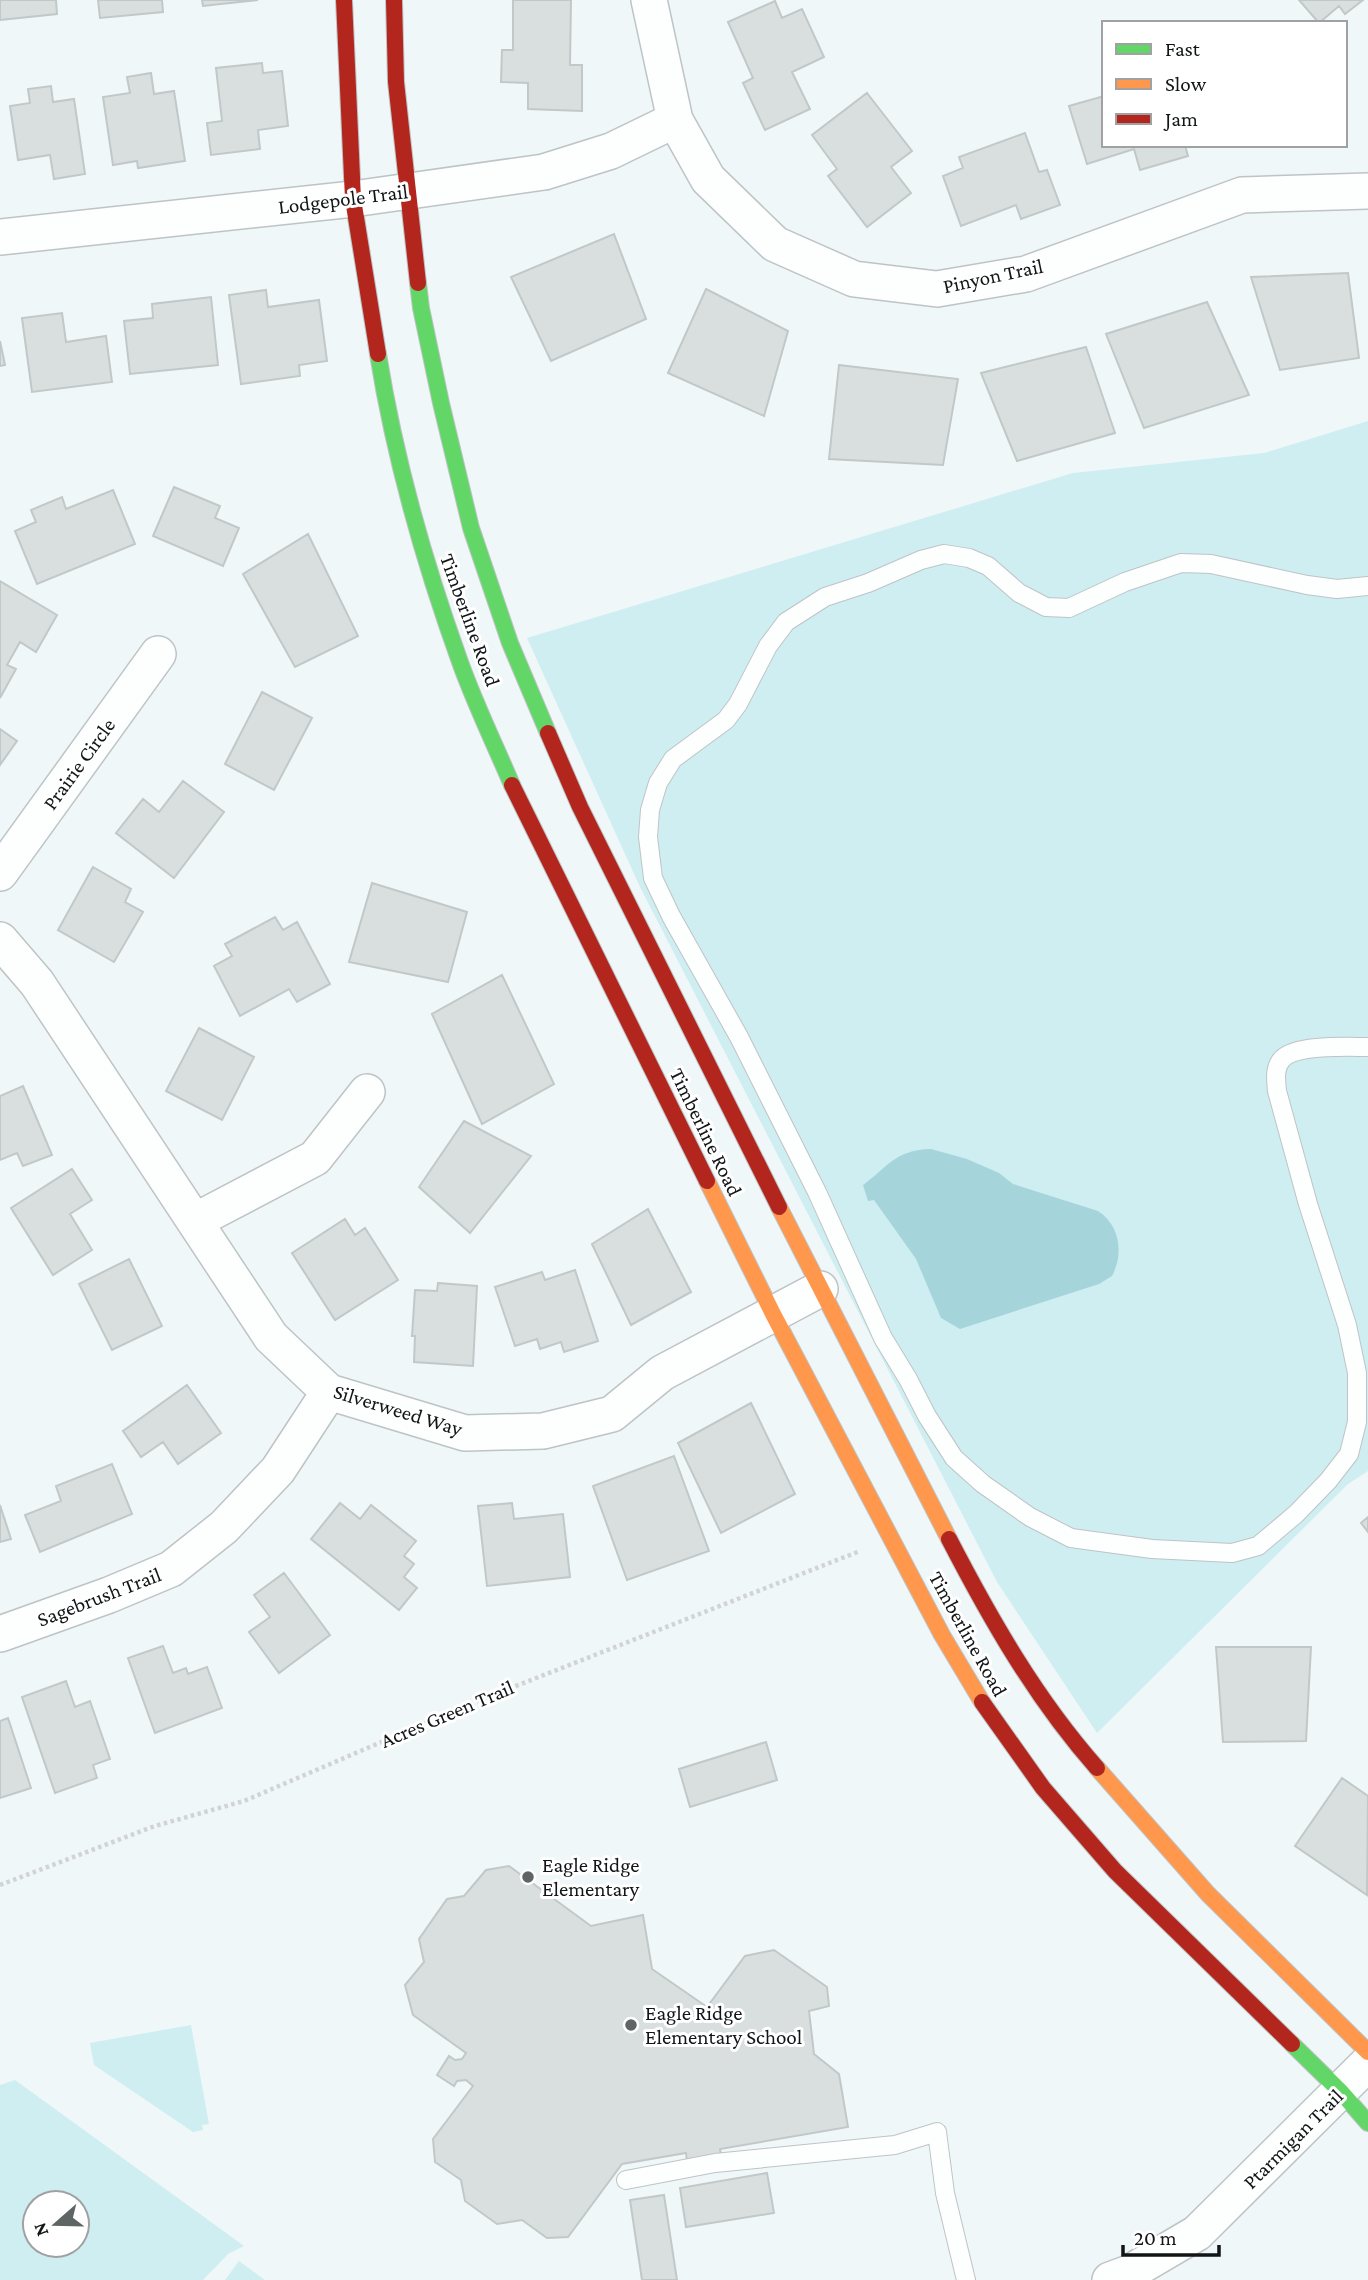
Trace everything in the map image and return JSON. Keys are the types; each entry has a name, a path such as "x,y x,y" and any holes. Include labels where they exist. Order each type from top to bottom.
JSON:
{"street":[{"name":"Timberline Road","path":"344,0 353,199 388,415 419,540 461,665 518,800 773,1314 942,1635 990,1716 1043,1788 1115,1871 1341,2092 1368,2123"},
{"name":"Timberline Road","path":"394,0 396,82 407,191 421,308 441,403 471,528 510,643 580,807 820,1289 986,1611 1040,1694 1089,1759 1208,1894 1368,2052"},
{"name":"Pinyon Trail","path":"649,0 675,120 708,179 775,244 854,279 937,289 1026,274 1242,195 1368,191"},
{"name":"Lodgepole Trail","path":"0,237 353,199 544,172 611,151 675,120"},
{"name":"Prairie Circle","path":"0,873 158,654"},
{"name":"Silverweed Way","path":"0,940 37,983 271,1337 329,1392 465,1433 543,1431 612,1413 662,1373 820,1289"},
{"path":"195,1221 315,1158 367,1093"},
{"name":"Sagebrush Trail","path":"0,1633 109,1595 171,1569 224,1527 278,1470 329,1392"},
{"name":"Ptarmigan Trail","path":"1110,2280 1129,2273 1198,2233 1368,2063"}],"lane":[{"path":"1368,586 1337,589 1211,564 1181,563 1125,582 1069,608 1046,607 1019,593 988,566 969,558 944,554 920,560 868,583 825,597 786,622 768,646 738,704 726,720 673,759 658,783 650,810 648,837 653,878 671,916 739,1037 817,1192 883,1338 927,1416 954,1458 983,1484 1030,1517 1071,1538 1152,1549 1232,1553 1258,1546 1304,1506 1349,1454 1357,1422 1357,1373 1347,1325 1308,1205 1277,1091 1275,1074 1282,1059 1297,1051 1368,1047"},
{"path":"626,2180 715,2163 895,2145 937,2132 945,2193 966,2280"}],"path":[{"name":"Acres Green Trail","path":"0,1885 155,1826 244,1801 470,1704 892,1539"}],"shaded area":[{"path":"1368,421 1368,1471 1348,1484 1097,1733 997,1582 640,887 527,638 1073,473 1264,453"},
{"path":"931,1149 967,1159 999,1173 1013,1184 1098,1211 1111,1224 1118,1240 1118,1259 1112,1276 1099,1284 960,1329 941,1318 916,1259 874,1200 868,1201 863,1185 901,1156"},
{"path":"191,2025 209,2124 202,2125 203,2130 193,2132 94,2065 90,2043"},
{"path":"15,2080 244,2246 228,2254 203,2280 0,2280 0,2085"},
{"path":"239,2261 265,2280 225,2280"}],"building":[{"path":"0,0 56,0 57,14 0,20"},
{"path":"98,0 162,0 163,12 100,18"},
{"path":"202,0 258,0 203,6"},
{"path":"513,0 571,0 570,65 582,65 582,111 528,109 528,83 501,82 502,50 513,50"},
{"path":"1299,0 1363,0 1345,14 1339,6 1321,21 1317,21"},
{"path":"775,1 782,18 802,9 824,57 792,72 810,109 765,130 743,83 753,78 728,22"},
{"path":"262,63 263,73 282,71 288,126 258,130 260,149 211,155 207,123 222,121 216,68"},
{"path":"151,73 154,94 174,91 185,161 138,168 137,161 113,165 103,97 130,93 127,77"},
{"path":"51,86 53,102 74,99 85,174 54,179 50,155 18,160 10,106 30,103 28,89"},
{"path":"867,93 912,151 891,167 911,193 867,227 828,176 837,169 812,135"},
{"path":"1102,97 1102,147 1186,147 1188,156 1140,170 1134,149 1087,164 1069,106"},
{"path":"1025,133 1039,172 1047,170 1060,205 1021,219 1016,205 961,226 943,176 963,168 959,157"},
{"path":"614,234 646,319 551,361 511,277"},
{"path":"1348,273 1359,358 1280,370 1251,277"},
{"path":"706,289 788,331 764,416 668,373"},
{"path":"266,290 268,307 319,300 327,361 299,365 300,376 241,384 229,295"},
{"path":"211,297 218,365 130,374 124,321 153,318 152,304"},
{"path":"1207,302 1249,395 1144,428 1106,334"},
{"path":"62,313 66,342 106,336 112,382 32,392 22,318"},
{"path":"0,341 5,365 0,366"},
{"path":"1086,347 1115,433 1017,461 981,373"},
{"path":"839,365 958,379 943,465 829,459"},
{"path":"174,487 220,506 215,518 239,528 223,566 153,536"},
{"path":"113,490 135,544 37,584 15,531 36,522 31,510 62,497 66,509"},
{"path":"308,534 358,636 295,667 243,574"},
{"path":"0,581 57,615 36,652 20,642 7,665 16,669 0,698"},
{"path":"262,692 312,718 274,790 225,764"},
{"path":"0,729 17,741 0,765"},
{"path":"183,781 224,812 174,878 116,833 143,799 159,812"},
{"path":"93,867 131,889 125,902 143,912 114,962 58,930"},
{"path":"372,883 467,912 448,982 349,962"},
{"path":"275,917 283,930 297,922 330,984 297,1002 289,989 240,1016 214,966 232,956 225,944"},
{"path":"502,975 554,1084 482,1124 432,1014"},
{"path":"199,1028 254,1057 222,1120 166,1091"},
{"path":"23,1086 52,1155 23,1166 17,1153 0,1160 0,1096"},
{"path":"464,1121 531,1156 470,1233 419,1187"},
{"path":"72,1169 92,1200 70,1214 92,1250 53,1275 11,1208"},
{"path":"648,1209 691,1292 631,1325 592,1244"},
{"path":"345,1219 355,1235 365,1228 398,1280 335,1320 292,1253"},
{"path":"129,1259 162,1326 112,1350 79,1284"},
{"path":"575,1270 598,1341 564,1352 561,1342 540,1349 537,1339 515,1346 495,1287 542,1272 545,1280"},
{"path":"438,1283 477,1286 473,1366 414,1362 415,1336 412,1336 415,1290 437,1291"},
{"path":"187,1385 221,1433 178,1464 163,1442 141,1457 123,1431"},
{"path":"751,1403 795,1494 721,1533 678,1443"},
{"path":"674,1456 709,1551 627,1580 593,1486"},
{"path":"112,1464 132,1514 40,1552 25,1515 61,1501 56,1486"},
{"path":"340,1503 360,1519 371,1505 416,1541 404,1556 414,1564 404,1577 417,1588 399,1610 311,1539"},
{"path":"512,1503 514,1519 563,1514 570,1577 487,1586 478,1506"},
{"path":"0,1505 11,1539 0,1542"},
{"path":"1368,1517 1368,1532 1361,1523"},
{"path":"284,1573 330,1635 279,1673 249,1632 270,1617 254,1595"},
{"path":"163,1646 173,1673 186,1668 188,1674 207,1667 222,1708 155,1733 128,1658"},
{"path":"1216,1647 1311,1647 1306,1741 1223,1742"},
{"path":"66,1681 75,1707 90,1701 110,1759 93,1765 97,1778 55,1793 22,1697"},
{"path":"8,1718 31,1788 0,1798 0,1721"},
{"path":"766,1742 777,1780 690,1807 679,1769"},
{"path":"1342,1778 1368,1796 1367,1895 1295,1846"},
{"path":"509,1866 591,1926 643,1915 652,1969 707,2007 745,1956 774,1950 827,1987 829,2006 809,2011 814,2054 839,2074 848,2127 720,2149 721,2156 687,2161 686,2153 622,2164 568,2237 547,2238 522,2220 497,2224 465,2201 461,2180 435,2162 433,2139 473,2086 466,2080 457,2081 454,2086 437,2075 449,2056 455,2060 462,2059 466,2053 413,2015 405,1985 424,1962 419,1939 447,1899 464,1896 486,1870"},
{"path":"767,2173 774,2213 686,2227 680,2188"},
{"path":"664,2195 677,2280 642,2280 630,2200"}],"traffic: fast":[{"path":"418,283 441,403 471,528 510,643 548,733"},
{"path":"378,354 402,472 434,587 466,678 512,785"},
{"path":"1292,2044 1368,2123"}],"traffic: slow":[{"path":"707,1181 773,1314 942,1635 982,1702"},
{"path":"779,1207 949,1539"},
{"path":"1097,1768 1208,1894 1368,2052"}],"traffic: jam":[{"path":"344,0 353,199 378,354"},
{"path":"394,0 396,82 418,283"},
{"path":"548,733 580,807 779,1207"},
{"path":"512,785 707,1181"},
{"path":"949,1539 981,1599 1034,1687 1097,1768"},
{"path":"982,1702 1043,1788 1115,1871 1292,2044"}],"place":[{"name":"Eagle Ridge Elementary","path":"528,1877"},
{"name":"Eagle Ridge Elementary School","path":"631,2025"}]}
